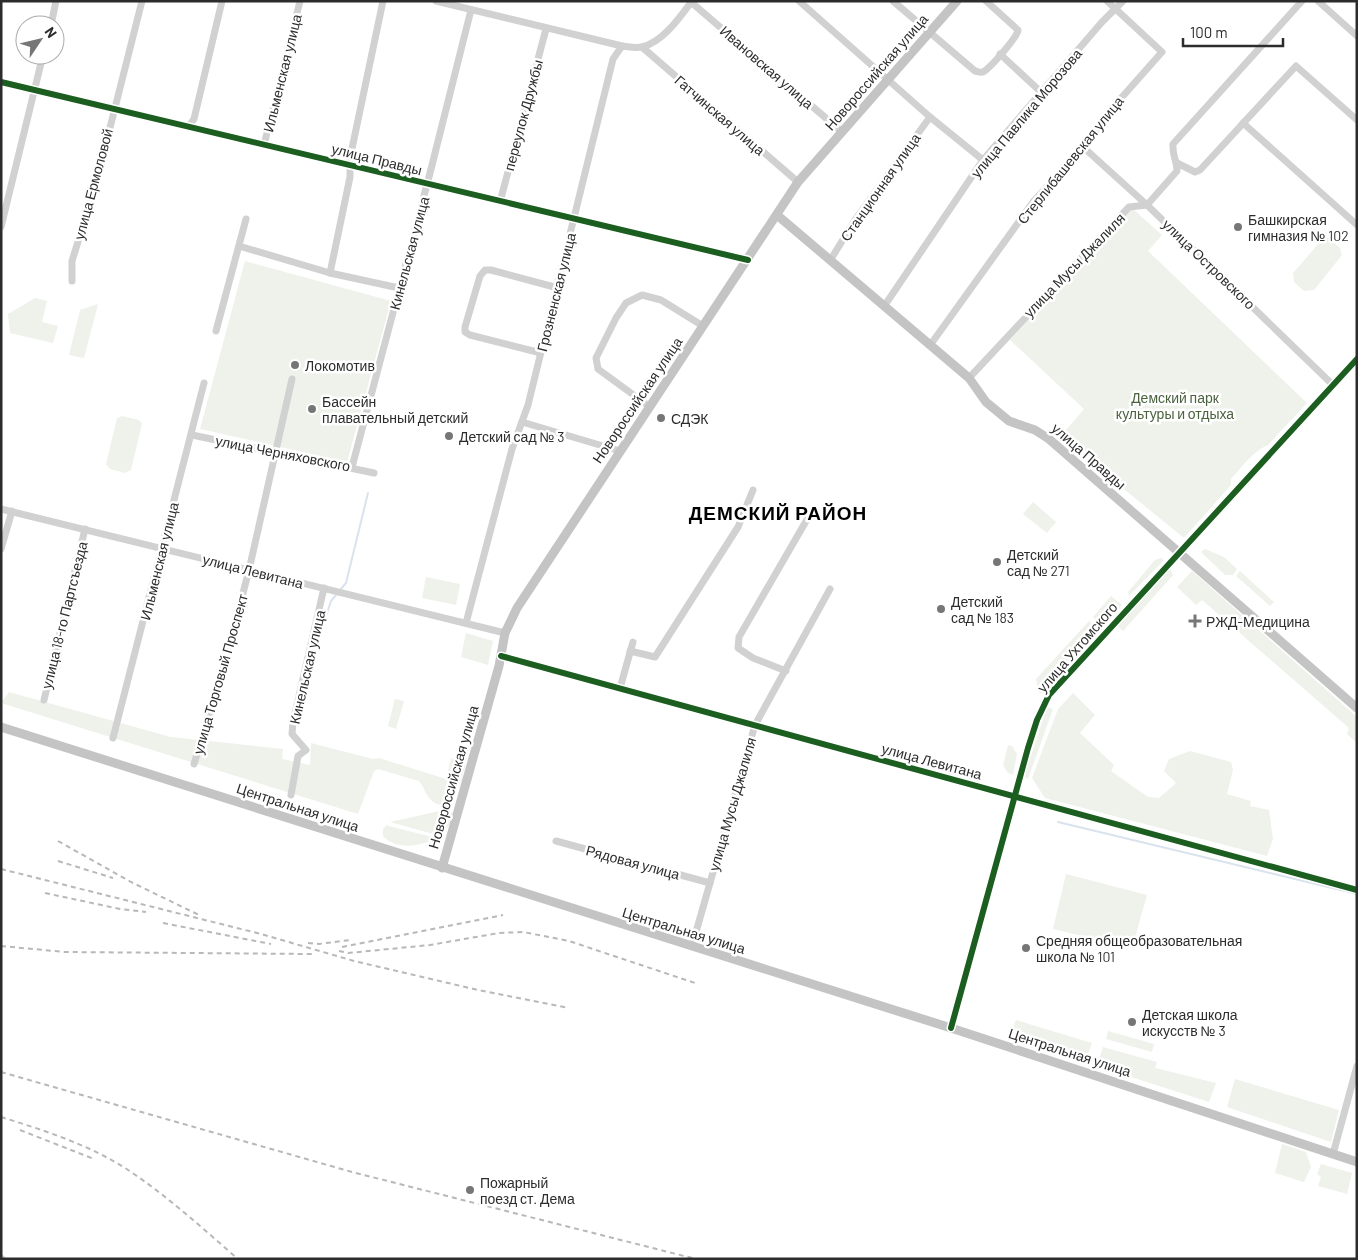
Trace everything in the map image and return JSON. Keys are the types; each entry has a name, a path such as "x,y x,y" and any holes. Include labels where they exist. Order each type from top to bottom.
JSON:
{"main road":[{"name":"Новороссийская улица","path":"442,868 505,633 517,608 798,182 957,1"},
{"name":"улица Правды","path":"777,215 831,258 931,344 969,378 986,402 1015,424 1035,430 1049,439 1357,708"},
{"name":"Центральная улица","path":"1,727 952,1028 1357,1162"}],"street":[{"path":"52,15 56,1"},
{"name":"улица Ермоловой","path":"72,281 72,261 95,187 142,1"},
{"path":"190,126 194,119 222,1"},
{"name":"Ильменская улица","path":"264,145 300,1"},
{"path":"330,273 383,1"},
{"path":"436,1 622,46 642,47 664,33 692,2"},
{"path":"799,1 930,117 983,160"},
{"path":"893,1 975,71 984,71 1017,35 1018,30 986,1"},
{"path":"1108,1 1116,9"},
{"name":"улица Павлика Морозова","path":"885,305 983,160 1123,1"},
{"path":"1147,205 1177,172 1176,163 1172,155 1173,144 1302,1"},
{"path":"1318,1 1357,36"},
{"name":"Ивановская улица","path":"692,2 842,132"},
{"name":"Стерлибашевская улица","path":"931,344 1033,202 1075,156 1162,52 1116,9"},
{"name":"Кинельская улица","path":"352,467 428,184 471,10"},
{"name":"переулок Дружбы","path":"500,202 546,29"},
{"name":"Грозненская улица","path":"466,623 512,449 522,422 558,288 613,59 622,46"},
{"name":"Гатчинская улица","path":"642,47 798,182"},
{"path":"1000,54 1042,93"},
{"path":"1,227 41,65"},
{"path":"1176,163 1195,172 1200,170 1296,66 1357,120"},
{"name":"улица Правды","path":"1,82 114,107 574,220 748,260"},
{"name":"Станционная улица","path":"831,258 855,220 930,117"},
{"path":"1243,123 1357,225"},
{"name":"улица Островского","path":"1082,146 1147,205 1333,385"},
{"name":"улица Мусы Джалиля","path":"969,378 1129,207 1147,205"},
{"path":"216,331 246,219"},
{"path":"239,246 330,273 399,288"},
{"path":"541,353 470,335 465,332 464,327 480,276 485,270 492,270 558,288"},
{"path":"650,407 598,369 596,358 600,347 626,303 642,295 661,300 703,326"},
{"name":"улица Ухтомского","path":"952,1028 1014,797 1037,720 1049,695 1357,359"},
{"name":"улица Торговый Проспект","path":"194,764 225,662 249,570 273,453 292,379"},
{"name":"Ильменская улица","path":"113,738 204,383"},
{"path":"522,422 620,451"},
{"name":"улица Черняховского","path":"192,435 273,453 374,472"},
{"path":"630,650 655,657 738,527 753,490"},
{"name":"улица Левитана","path":"1,509 505,633"},
{"path":"1,549 12,511"},
{"path":"786,671 744,654 738,648 739,636 809,516"},
{"name":"улица 18-го Партсъезда","path":"44,700 84,529"},
{"name":"Кинельская улица","path":"291,796 298,756 306,750 292,734 293,722 324,588"},
{"name":"улица Мусы Джалиля","path":"692,946 755,725 830,589"},
{"path":"620,688 633,642"},
{"name":"улица Левитана","path":"500,656 1357,890"},
{"name":"Рядовая улица","path":"556,841 710,883"},
{"path":"1333,1154 1357,1066"}],"green space":[{"name":"Демский парк культуры и отдыха","path":"1132,208 1162,235 1148,251 1307,403 1268,445 1257,451 1231,479 1231,485 1184,538 1060,437 1084,409 1010,340"},
{"path":"1328,238 1340,248 1342,255 1314,290 1304,291 1294,282 1293,273 1321,241"},
{"name":"Локомотив","path":"245,261 391,301 347,462 200,429"},
{"path":"35,298 47,301 42,322 58,326 53,343 10,333 8,314"},
{"path":"98,304 84,358 69,355 80,310"},
{"path":"122,416 139,420 142,424 131,470 125,473 110,469 106,464 117,418"},
{"path":"1033,502 1056,522 1047,533 1023,514"},
{"path":"1205,549 1224,557 1237,569 1233,575 1225,575 1201,552"},
{"path":"1161,558 1164,560 1129,596 1128,592 1155,560"},
{"path":"1169,566 1173,575 1123,631 1116,625"},
{"path":"1192,571 1357,717 1357,743 1347,734 1349,728 1202,600 1196,605 1177,587"},
{"path":"1240,571 1274,602 1270,606 1236,576"},
{"path":"426,577 460,584 456,605 422,598"},
{"path":"1111,596 1122,605 1104,626 1093,617"},
{"path":"1089,621 1100,631 1045,694 1038,692 1036,679"},
{"path":"466,633 493,641 488,665 461,657"},
{"path":"9,692 171,737 283,749 282,759 310,765 311,743 373,759 379,758 446,779 451,759 460,757 466,763 460,785 452,800 440,805 430,799 419,781 378,769 374,771 358,814 1,703"},
{"path":"1073,693 1095,715 1080,733 1114,765 1111,771 1148,797 1159,798 1176,783 1164,771 1169,759 1190,751 1231,762 1233,770 1227,794 1251,801 1250,806 1269,810 1273,839 1267,856 1045,798 1032,778 1058,709"},
{"path":"395,699 404,701 396,729 388,726"},
{"path":"1047,707 1053,709 1028,779 1024,777"},
{"path":"1008,745 1012,746 1017,754 1013,775 1008,773 1003,765"},
{"path":"444,810 453,813 452,820 446,829 437,835 390,822"},
{"path":"387,825 436,838 416,845 401,845 383,836 383,829"},
{"path":"1066,874 1147,895 1132,948 1053,929"},
{"path":"1016,1020 1092,1043 1085,1063 1009,1039"},
{"path":"1108,1031 1154,1044 1152,1052 1106,1039"},
{"path":"1103,1047 1157,1062 1155,1068 1216,1083 1209,1102 1097,1066"},
{"path":"1235,1079 1339,1110 1331,1142 1227,1107"},
{"path":"1282,1144 1306,1152 1311,1167 1304,1182 1275,1173"},
{"path":"1321,1164 1352,1173 1347,1194 1318,1186 1321,1177 1317,1174"}],"waterway":[{"path":"340,590 346,583 368,493"},
{"path":"321,631 331,601 337,594"},
{"path":"1058,822 1357,894"}],"railway":[{"path":"58,841 131,882 199,915"},
{"path":"58,861 113,878"},
{"path":"1,869 261,934 354,961 478,990 569,1008"},
{"path":"45,893 120,909 146,912"},
{"path":"342,947 503,915"},
{"path":"163,923 271,944"},
{"path":"339,951 348,953 430,945 499,933 523,932 569,941 695,983"},
{"path":"308,943 319,944 350,940"},
{"path":"1,946 65,952 313,954"},
{"path":"1,1072 352,1172 696,1259"},
{"path":"1,1117 49,1133 110,1159 140,1178 169,1200 238,1259"},
{"path":"20,1130 94,1159"}],"cycle path":[{"path":"1,82 748,260"},
{"path":"951,1028 1028,748 1037,720 1049,695 1357,359"},
{"path":"501,656 1357,890"}],"place":[{"name":"Башкирская гимназия № 102","path":"1238,227"},
{"name":"Локомотив","path":"295,365"},
{"name":"Бассейн плавательный детский","path":"312,409"},
{"name":"СДЭК","path":"661,418"},
{"name":"Детский сад № 3","path":"449,436"},
{"name":"Детский сад № 271","path":"997,562"},
{"name":"Детский сад № 183","path":"941,609"},
{"name":"РЖД-Медицина","path":"1195,621"},
{"name":"Средняя общеобразовательная школа № 101","path":"1026,948"},
{"name":"Детская школа искусств № 3","path":"1132,1022"},
{"name":"Пожарный поезд ст. Дема","path":"470,1190"}],"district":[{"name":"ДЕМСКИЙ РАЙОН","path":"778,512"}]}
